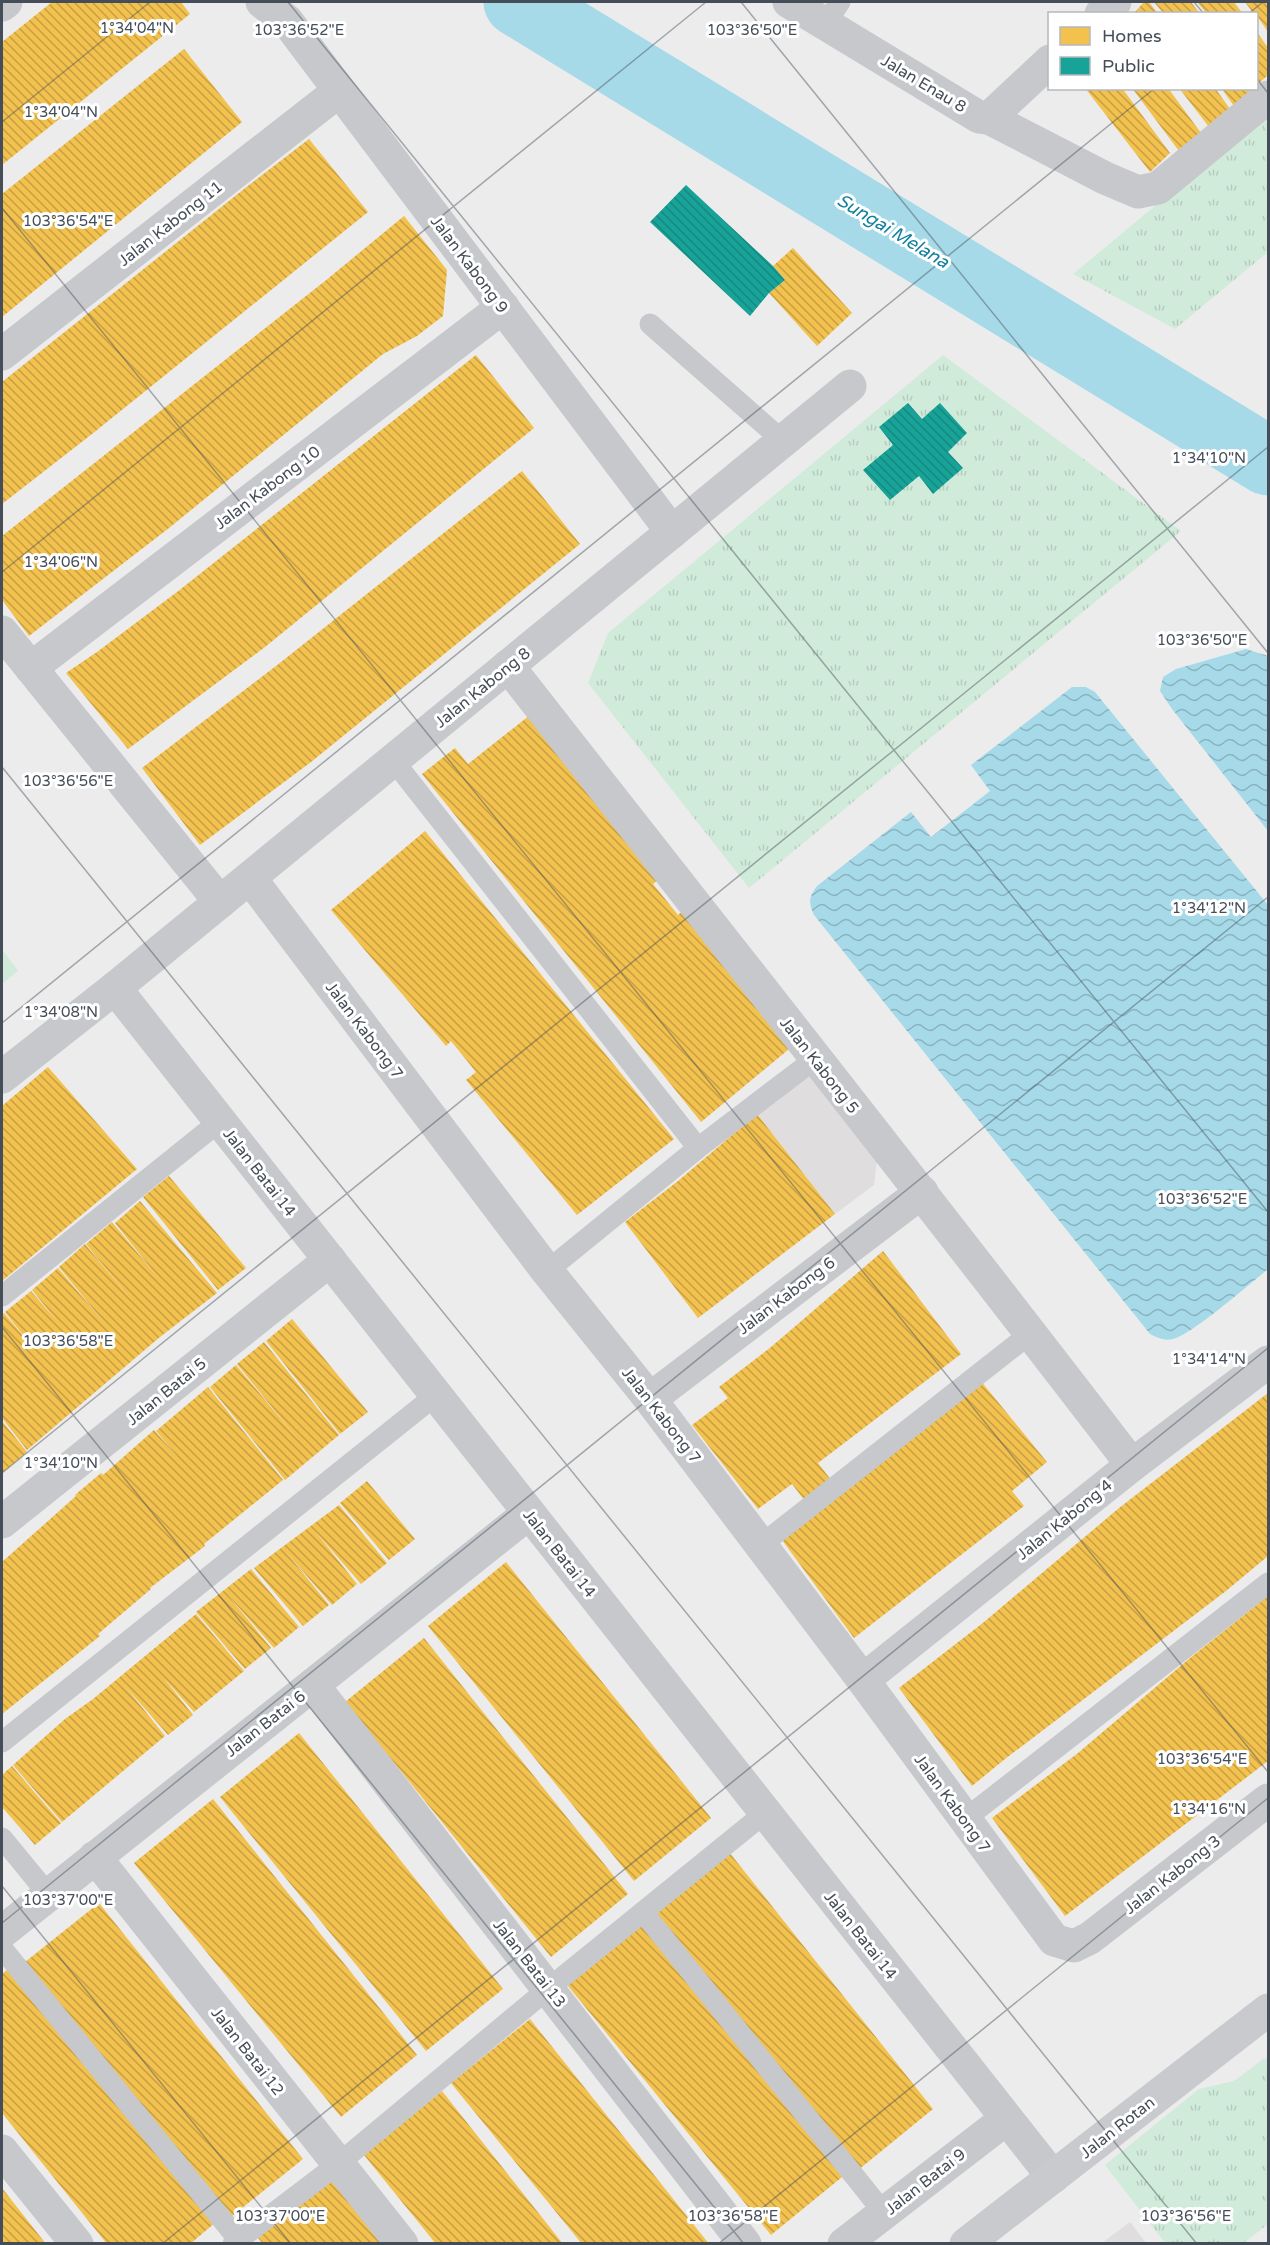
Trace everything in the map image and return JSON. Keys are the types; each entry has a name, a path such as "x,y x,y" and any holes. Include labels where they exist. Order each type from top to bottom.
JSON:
{"street":[{"path":"2,5 6,2"},
{"name":"Jalan Kabong 9","path":"262,2 287,21 672,532"},
{"name":"Jalan Enau 8","path":"789,2 833,12 979,117 989,118 1137,192 1158,188 1269,97"},
{"path":"1103,12 1115,2"},
{"path":"989,118 1048,63"},
{"name":"Jalan Kabong 11","path":"2,354 339,91"},
{"name":"Jalan Kabong 10","path":"31,668 503,306"},
{"name":"Jalan Kabong 8","path":"2,1077 250,878 850,386"},
{"path":"2,632 220,902"},
{"name":"Jalan Kabong 5","path":"508,666 815,1059 922,1192 1132,1465"},
{"name":"Jalan Kabong 7","path":"250,878 547,1271 650,1399 761,1545 1054,1940 1074,1946"},
{"name":"Jalan Batai 14","path":"115,988 1053,2177"},
{"name":"Jalan Kabong 6","path":"650,1399 922,1192"},
{"name":"Jalan Batai 5","path":"2,1522 330,1260"},
{"name":"Jalan Kabong 4","path":"863,1680 1132,1465 1269,1362"},
{"name":"Jalan Batai 6","path":"2,1932 529,1513"},
{"name":"Jalan Batai 13","path":"313,1685 745,2244"},
{"name":"Jalan Kabong 3","path":"1074,1946 1090,1938 1269,1800"},
{"name":"Jalan Batai 12","path":"95,1857 402,2244"},
{"name":"Jalan Rotan","path":"966,2244 1269,2010"},
{"name":"Jalan Batai 9","path":"844,2244 1006,2118"},
{"path":"2,2151 77,2244"}],"lane":[{"path":"650,324 783,441"},
{"path":"393,760 698,1148"},
{"path":"547,1271 698,1148 815,1059"},
{"path":"2,1296 220,1121"},
{"path":"761,1545 1031,1333"},
{"path":"2,1742 436,1395"},
{"path":"965,1819 1269,1583"},
{"path":"2,1948 238,2242 338,2164 549,1988 765,1813"},
{"path":"2,1838 48,1894"},
{"path":"643,1912 884,2212"}],"shaded area":[{"path":"816,1067 878,1152 874,1185 835,1214 757,1114"},
{"path":"1130,2222 1146,2243 1102,2243"}],"green space":[{"path":"1268,112 1268,252 1175,329 1073,274"},
{"path":"943,355 1181,531 749,888 588,683 608,633"},
{"path":"2,949 18,971 2,984"},
{"path":"1268,2058 1268,2224 1244,2243 1165,2243 1105,2165 1199,2089 1234,2081 1263,2059"}],"water":[{"path":"1246,649 1268,656 1268,831 1160,691 1163,677 1176,669"},
{"path":"1072,687 1086,687 1095,692 1268,905 1268,1269 1193,1329 1170,1340 1150,1334 814,915 810,903 817,886 911,812 931,837 990,791 971,765"}],"building: Homes":[{"path":"52,2 181,2 190,14 2,165 2,42"},
{"path":"1144,2 1149,2 1156,12 1135,12"},
{"path":"1154,2 1191,2 1198,12 1162,12"},
{"path":"1197,2 1234,2 1242,12 1205,12"},
{"path":"1245,2 1268,2 1268,32 1258,17 1258,12 1252,12"},
{"path":"1258,33 1268,48 1268,75 1259,83"},
{"path":"184,49 242,122 2,317 2,194"},
{"path":"1087,90 1123,90 1170,153 1150,172"},
{"path":"1133,90 1169,90 1201,133 1179,151"},
{"path":"1181,90 1216,90 1230,109 1209,127"},
{"path":"1222,90 1253,90 1234,106"},
{"path":"309,139 368,212 2,504 2,382"},
{"path":"404,216 447,270 443,316 417,336 383,354 169,528 29,636 2,600 2,536"},
{"path":"793,248 852,313 817,346 769,293 785,280 773,266"},
{"path":"476,355 534,428 265,647 128,749 66,673 177,592"},
{"path":"522,471 580,544 311,762 200,845 142,768 276,666"},
{"path":"530,715 659,879 653,884 678,915 688,906 795,1044 701,1122 422,774 455,748 468,764"},
{"path":"425,831 674,1139 577,1215 466,1080 476,1072 451,1041 446,1046 331,910"},
{"path":"48,1067 137,1169 2,1281 2,1106"},
{"path":"757,1114 835,1214 698,1318 625,1222 678,1181"},
{"path":"169,1176 246,1268 218,1290 143,1197"},
{"path":"140,1201 217,1293 160,1337 27,1450 2,1418 2,1315 4,1313 30,1344 5,1312 31,1291 58,1322 32,1290 58,1268 107,1326 59,1267 85,1244 134,1303 86,1244 112,1222 160,1280 115,1223"},
{"path":"883,1251 961,1354 818,1463 832,1481 805,1501 792,1484 758,1509 692,1425 728,1398 719,1387 771,1347"},
{"path":"292,1319 368,1412 340,1434 266,1341"},
{"path":"264,1342 339,1435 285,1480 210,1387 236,1365 301,1443 237,1364"},
{"path":"980,1380 1047,1462 1012,1491 1024,1506 854,1638 782,1540"},
{"path":"208,1387 283,1480 204,1544 205,1546 150,1588 98,1634 100,1636 2,1714 2,1562 75,1495 101,1473 103,1475 154,1430 181,1461 156,1431"},
{"path":"1268,1393 1268,1556 1226,1591 972,1786 899,1688 984,1622 1119,1508"},
{"path":"2,1421 27,1452 2,1473"},
{"path":"367,1481 415,1539 389,1560 340,1503"},
{"path":"339,1505 387,1563 361,1584 315,1531 357,1584 332,1605 286,1552 329,1605 303,1626 254,1568"},
{"path":"506,1562 711,1818 634,1881 428,1626"},
{"path":"251,1569 299,1627 274,1648 227,1594 271,1648 245,1669 196,1612"},
{"path":"1268,1596 1268,1761 1065,1916 992,1818 1078,1753 1190,1658"},
{"path":"196,1614 244,1671 194,1712 163,1677 193,1715 168,1735 125,1686 165,1736 62,1822 13,1765 65,1719 93,1699"},
{"path":"424,1638 628,1894 551,1957 345,1702"},
{"path":"299,1733 503,1989 426,2051 220,1797"},
{"path":"12,1766 61,1823 35,1845 2,1807 2,1775"},
{"path":"213,1799 417,2055 341,2117 134,1863"},
{"path":"729,1852 933,2109 857,2171 650,1916"},
{"path":"99,1903 303,2159 226,2221 20,1966"},
{"path":"643,1917 847,2173 771,2235 564,1981"},
{"path":"12,1966 216,2222 190,2244 107,2244 2,2113 2,1974"},
{"path":"530,2019 709,2244 582,2244 451,2083"},
{"path":"442,2091 563,2244 436,2244 364,2155"},
{"path":"336,2174 391,2244 263,2244 258,2238"},
{"path":"2,2188 46,2244 2,2244"}],"building: Public":[{"path":"686,185 785,280 769,293 750,316 650,222"},
{"path":"908,403 922,419 940,403 967,433 948,452 963,468 933,494 919,476 890,500 863,470 893,445 879,427"}],"waterway":[{"name":"Sungai Melana","path":"518,2 1268,461"}]}
